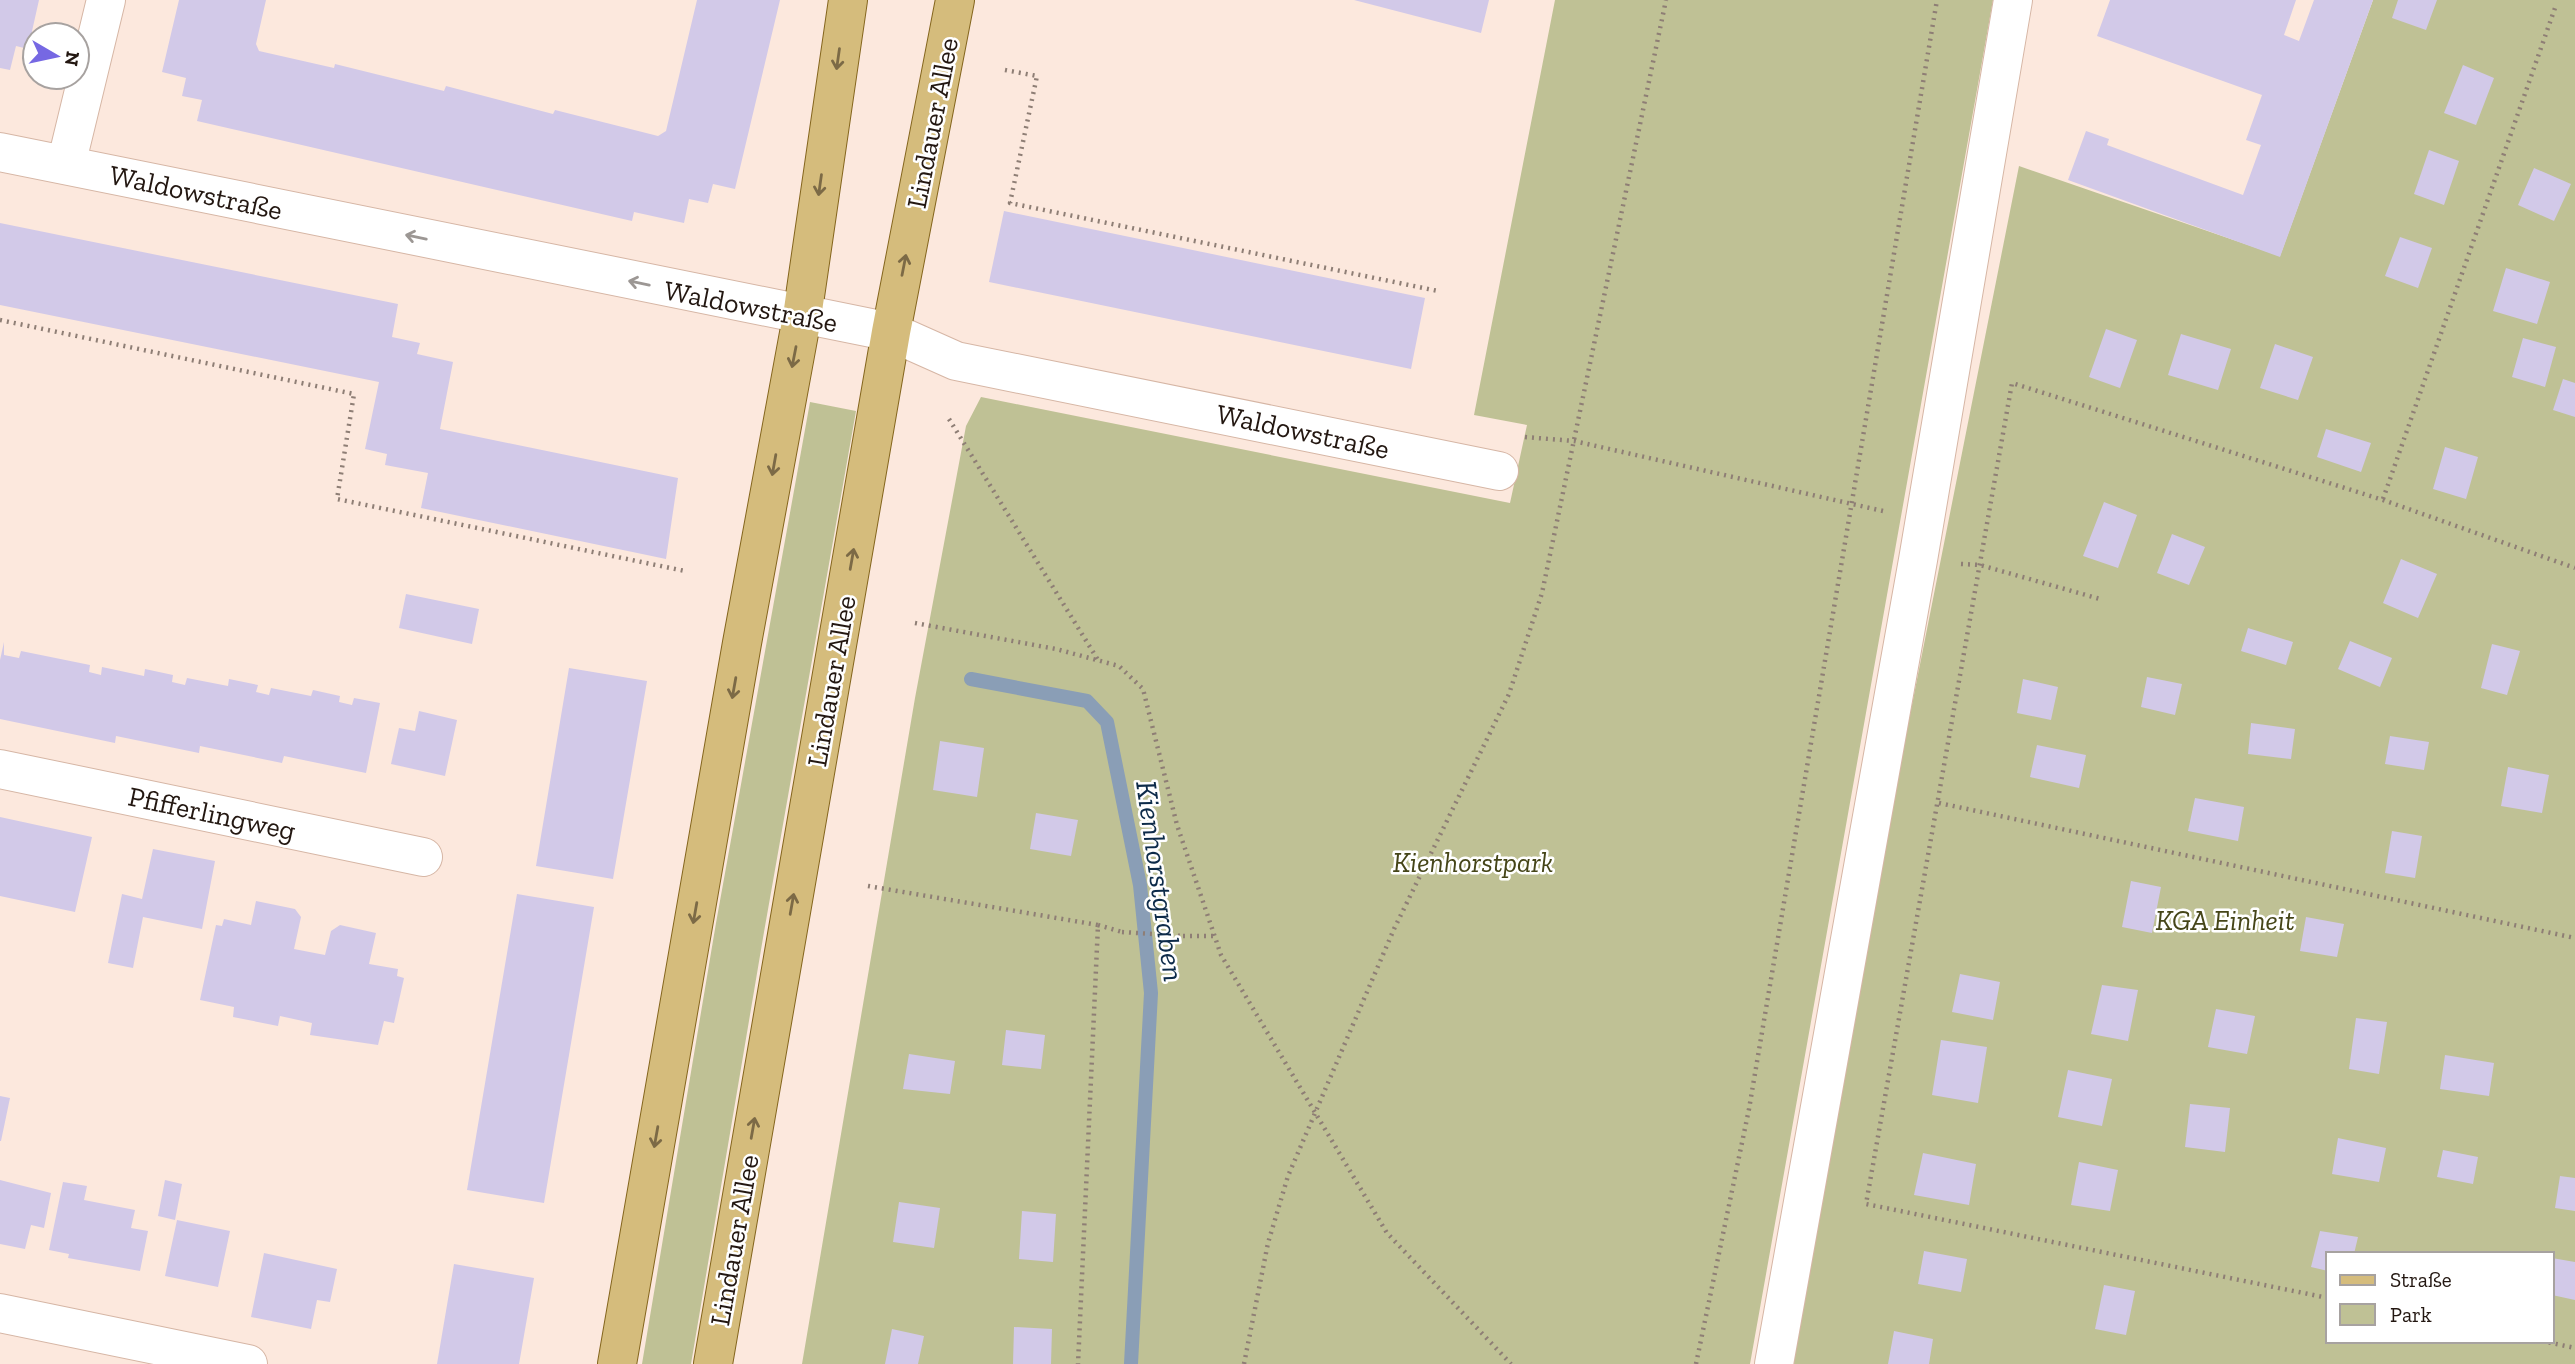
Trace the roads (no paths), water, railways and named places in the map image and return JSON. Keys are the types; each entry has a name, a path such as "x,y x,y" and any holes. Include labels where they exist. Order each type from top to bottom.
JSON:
{"main road":[{"path":"617,1364 741,643 802,317 848,0"},
{"name":"Lindauer Allee","path":"713,1364 891,332 955,0"}],"street":[{"path":"66,165 106,0"},
{"path":"1774,1364 1925,521 2012,0"},
{"name":"Waldowstraße","path":"0,152 802,317 891,332 956,361 1499,471"},
{"name":"Pfifferlingweg","path":"0,769 423,857"},
{"path":"0,1313 248,1364"}],"waterway":[{"name":"Kienhorstgraben","path":"971,679 1087,701 1107,722 1140,885 1151,993 1131,1364"}],"park label":[{"name":"Kienhorstpark","path":"1473,862"},
{"name":"KGA Einheit","path":"2225,920"}]}
